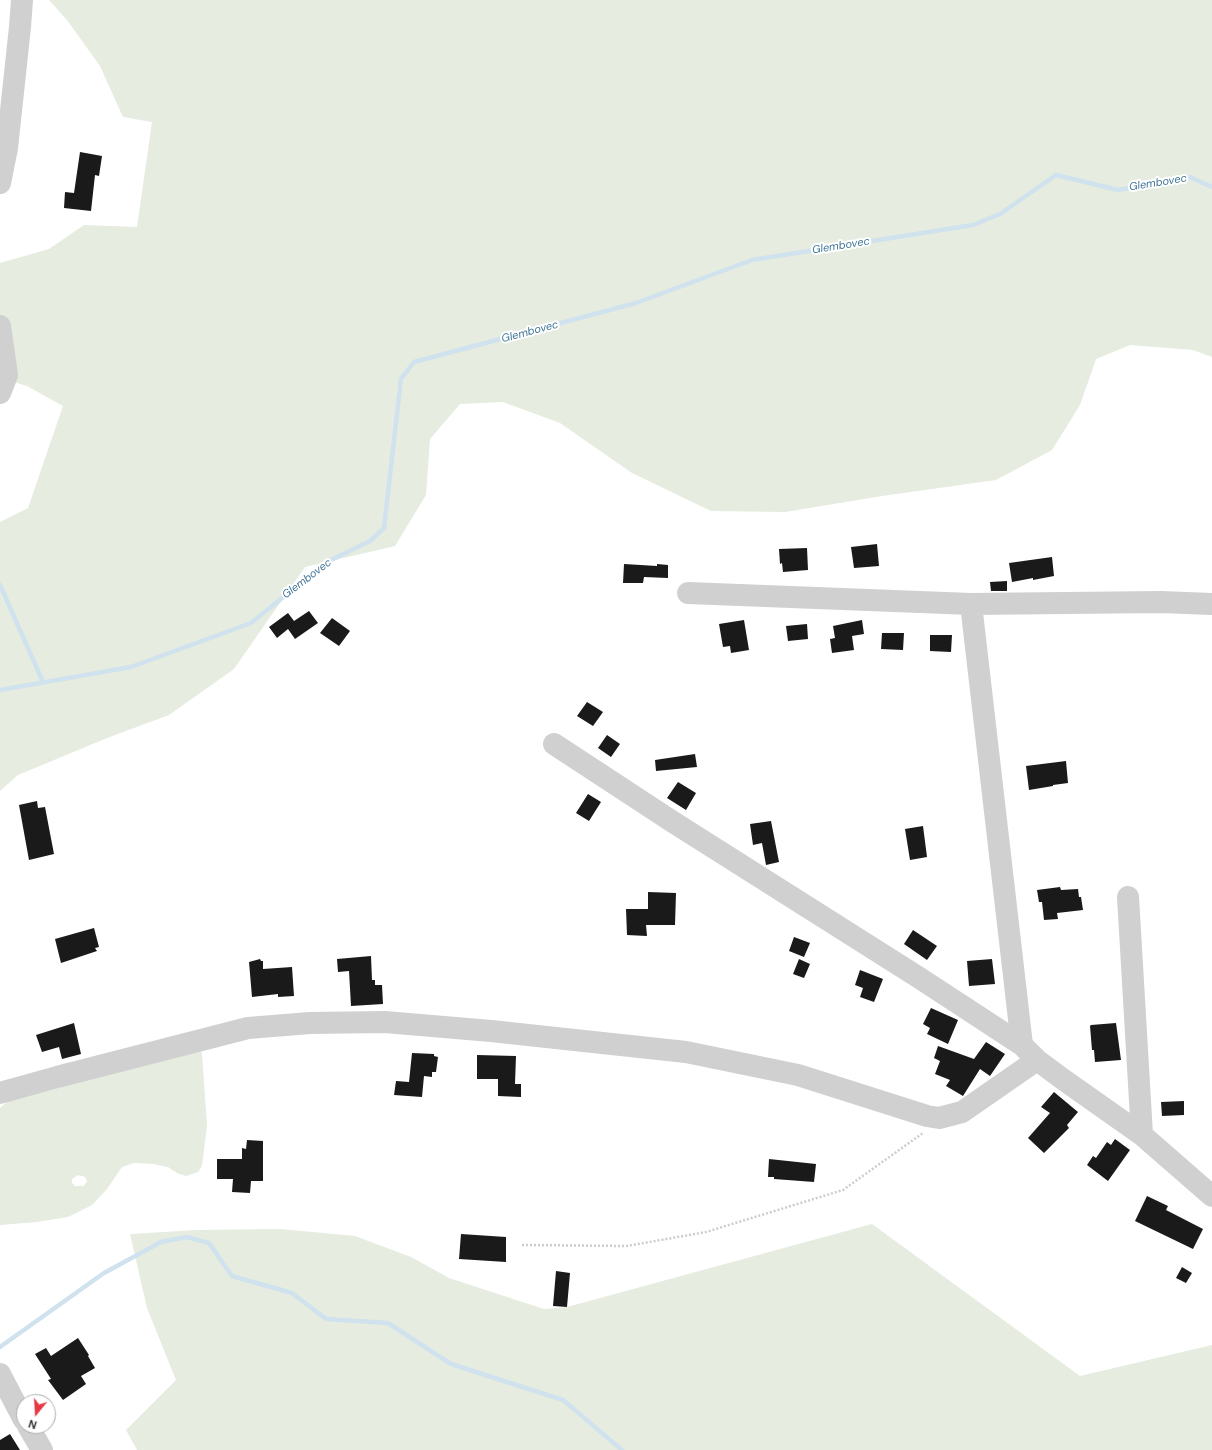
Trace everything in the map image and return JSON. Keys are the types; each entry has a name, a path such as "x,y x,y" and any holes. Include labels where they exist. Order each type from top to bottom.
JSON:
{"street":[{"path":"0,182 6,148 22,0"},
{"path":"0,326 7,375 0,393"},
{"path":"688,593 971,604 1161,602 1212,604"},
{"path":"971,604 1029,1052"},
{"path":"554,744 673,822 918,977 1029,1052 1142,1135 1212,1196"},
{"path":"1128,897 1142,1135"},
{"path":"0,1093 248,1028 310,1023 385,1022 491,1031 686,1052 798,1075 928,1116 939,1118 948,1117 962,1112 1029,1052"},
{"path":"0,1374 16,1405"},
{"path":"33,1434 42,1450"}],"path":[{"path":"522,1245 627,1246 706,1232 844,1190 926,1131 939,1118"}],"shaded area":[{"path":"49,0 1212,0 1212,357 1193,350 1130,345 1096,359 1080,405 1052,450 996,480 882,496 785,512 711,511 632,473 560,423 503,402 460,404 430,439 426,495 395,546 305,567 234,669 169,715 107,738 18,775 0,791 0,522 28,508 63,406 27,386 0,378 0,263 49,249 84,225 137,227 152,122 123,117 100,66 67,20"},
{"path":"198,1048 202,1053 207,1126 202,1166 198,1172 186,1176 177,1173 168,1167 153,1164 134,1163 122,1167 107,1189 92,1205 68,1217 37,1222 0,1225 0,1108 14,1096","holes":["78,1175 85,1177 87,1181 84,1186 75,1186 72,1183 72,1179"]},
{"path":"872,1224 1080,1376 1212,1345 1212,1450 137,1450 126,1430 176,1380 147,1308 130,1234 197,1230 280,1229 355,1236 411,1257 449,1278 544,1309 567,1307"}],"building":[{"path":"80,152 102,156 99,176 95,175 91,211 64,208 65,192 74,193"},
{"path":"877,544 879,566 854,568 851,547"},
{"path":"807,548 808,570 783,572 782,563 780,564 779,549"},
{"path":"1052,557 1054,576 1012,582 1009,563"},
{"path":"624,564 657,566 657,564 668,565 668,578 644,577 643,583 623,583"},
{"path":"1007,581 1007,591 991,591 990,582"},
{"path":"309,611 318,623 295,639 288,629 277,638 269,627 288,613 294,621"},
{"path":"332,618 350,631 339,646 320,633"},
{"path":"744,620 749,650 731,653 730,646 723,647 719,624"},
{"path":"862,620 864,634 852,636 854,650 832,653 830,639 835,638 833,626"},
{"path":"807,624 808,639 788,641 786,626"},
{"path":"882,633 904,633 903,650 881,649"},
{"path":"930,635 952,635 951,652 930,651"},
{"path":"587,702 603,712 593,726 577,716"},
{"path":"607,735 620,744 611,757 598,748"},
{"path":"695,754 697,767 656,771 655,760"},
{"path":"1066,761 1068,783 1029,790 1026,766"},
{"path":"678,782 696,793 686,810 667,798"},
{"path":"588,794 601,802 589,821 576,813"},
{"path":"37,801 38,808 45,807 54,854 29,860 19,805"},
{"path":"771,821 779,862 766,865 762,843 753,845 750,824"},
{"path":"923,826 927,857 910,860 905,829"},
{"path":"1060,887 1061,890 1078,889 1083,910 1057,913 1058,919 1044,920 1042,902 1039,902 1037,890"},
{"path":"648,892 676,893 675,925 646,925 647,936 627,935 626,909 648,909"},
{"path":"94,928 99,947 95,948 97,951 61,963 55,939"},
{"path":"913,930 937,946 927,960 904,944"},
{"path":"794,937 810,943 804,957 789,951"},
{"path":"371,956 372,980 375,980 375,985 382,985 383,1004 351,1006 349,971 338,972 337,959"},
{"path":"260,959 263,961 263,969 292,967 294,996 278,997 278,994 252,997 249,962"},
{"path":"799,959 810,964 804,978 793,974"},
{"path":"992,959 995,984 969,986 967,961"},
{"path":"860,970 883,979 874,1002 860,997 863,988 855,985"},
{"path":"931,1008 958,1020 948,1044 927,1034 930,1028 923,1024"},
{"path":"74,1023 81,1054 62,1059 59,1047 42,1052 36,1035"},
{"path":"1116,1023 1121,1060 1095,1062 1094,1050 1092,1050 1090,1026"},
{"path":"986,1042 1005,1054 990,1076 980,1069 963,1096 946,1086 950,1080 935,1074 940,1061 934,1058 938,1046 974,1059"},
{"path":"412,1053 434,1054 434,1056 438,1057 436,1072 432,1072 432,1077 424,1076 422,1097 394,1095 396,1081 409,1082"},
{"path":"477,1055 516,1056 515,1084 521,1084 521,1097 498,1096 498,1079 477,1079"},
{"path":"1054,1092 1078,1112 1067,1125 1069,1128 1044,1153 1028,1138 1050,1113 1041,1107"},
{"path":"1184,1101 1184,1115 1162,1116 1161,1102"},
{"path":"1115,1139 1130,1150 1108,1181 1087,1165 1093,1156 1096,1158 1107,1142 1111,1145"},
{"path":"247,1140 263,1141 263,1181 251,1181 250,1193 232,1192 233,1179 217,1179 217,1159 242,1159 242,1148 246,1149"},
{"path":"769,1159 816,1164 814,1182 774,1179 774,1177 768,1177"},
{"path":"1147,1196 1168,1206 1166,1210 1203,1229 1193,1249 1135,1221"},
{"path":"461,1234 506,1237 506,1262 459,1259"},
{"path":"1182,1267 1192,1273 1186,1283 1176,1278"},
{"path":"556,1271 570,1273 567,1307 553,1306"},
{"path":"78,1338 95,1368 81,1376 86,1384 63,1400 48,1380 51,1379 35,1354 46,1348 51,1356"},
{"path":"10,1434 20,1450 0,1450 0,1440"}],"waterway":[{"name":"Glembovec","path":"0,690 131,667 251,623 327,562 370,541 384,528 401,379 414,362 636,303 752,260 973,225 1000,214 1056,175 1118,190 1190,177 1212,187"},
{"path":"0,585 43,682"},
{"path":"0,1347 104,1273 161,1242 187,1237 209,1243 232,1276 292,1293 326,1319 388,1323 451,1364 563,1400 622,1450"}]}
